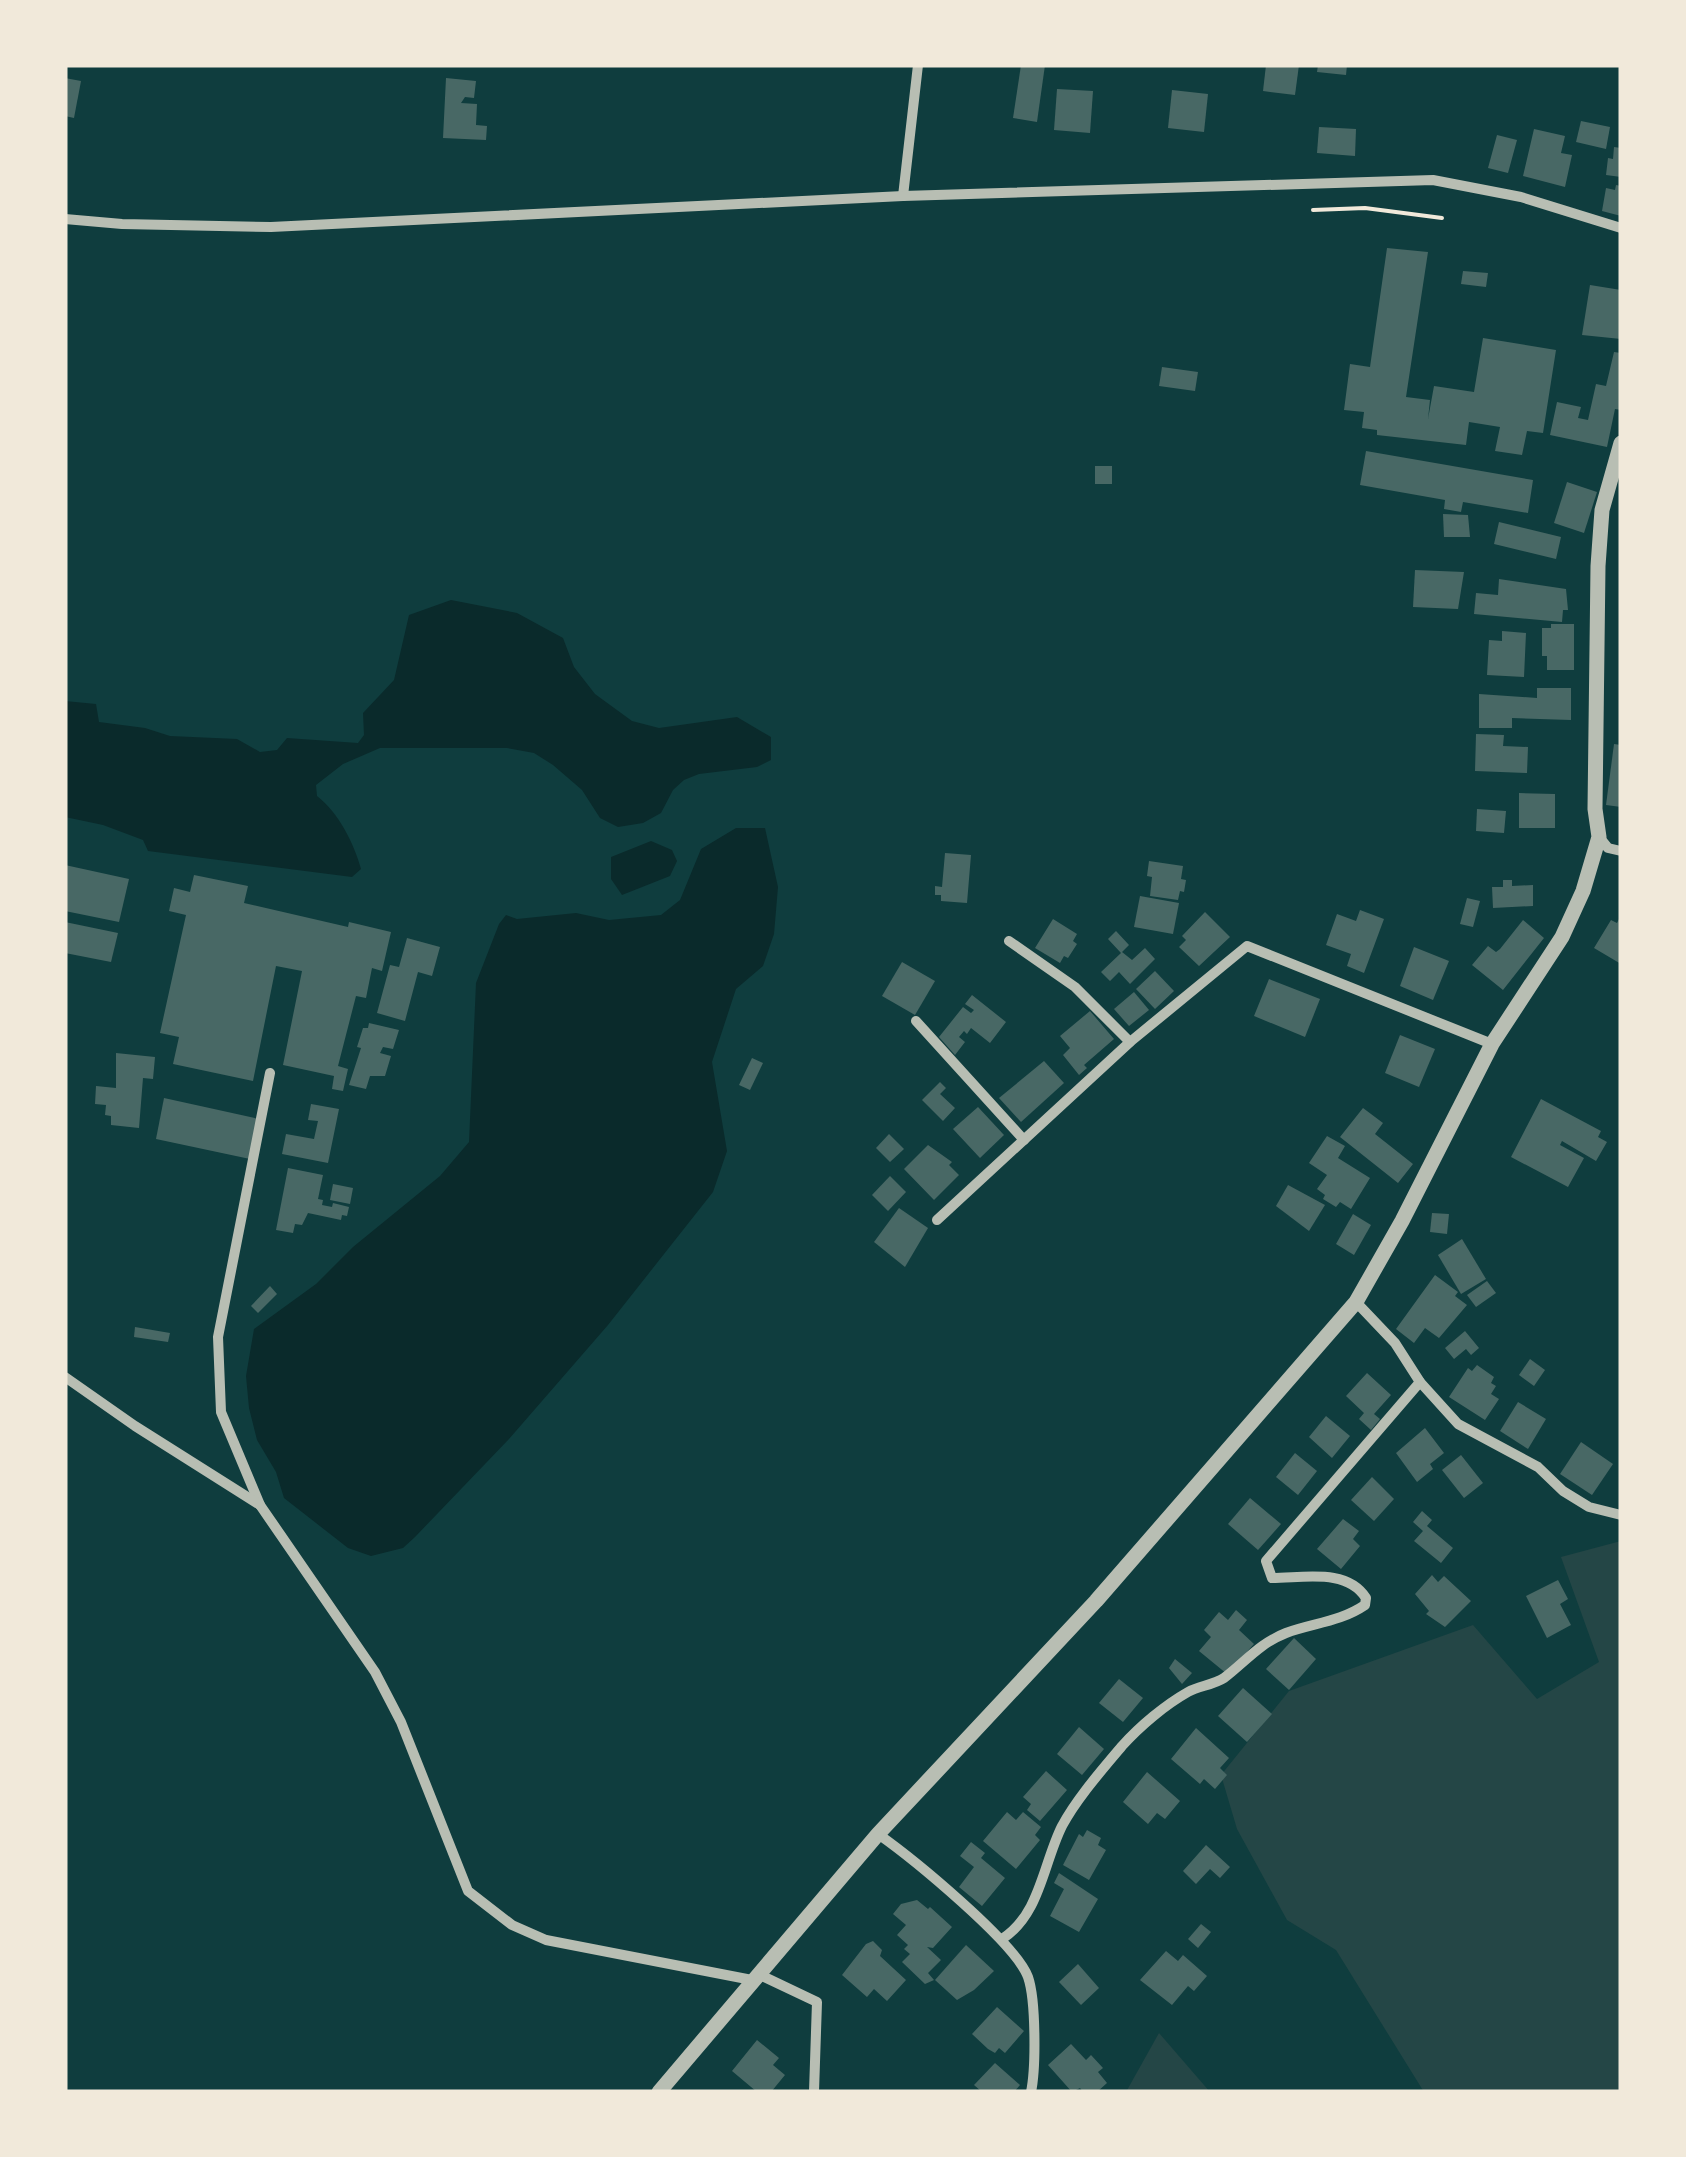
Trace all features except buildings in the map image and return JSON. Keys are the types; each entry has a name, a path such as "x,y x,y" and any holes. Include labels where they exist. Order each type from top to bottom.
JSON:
{"street":[{"path":"903,196 918,65"},
{"path":"65,219 271,227 903,196 1433,180 1522,197 1621,228"},
{"path":"658,2092 878,1834 1096,1601 1356,1302 1492,1044 1562,936 1603,843 1595,809 1598,566 1602,510 1621,444"},
{"path":"1603,843 1621,851"},
{"path":"1009,941 1074,987 1130,1042"},
{"path":"936,1220 1130,1042 1247,946 1492,1044"},
{"path":"916,1021 1024,1140"},
{"path":"270,1072 218,1338 221,1412 260,1505 375,1672 401,1722 468,1891 512,1924 546,1940 755,1978 817,2002 814,2092"},
{"path":"1356,1302 1458,1424 1538,1467 1563,1491 1589,1507 1621,1515"},
{"path":"65,1377 260,1505"},
{"path":"1002,1939 1016,1930 1033,1902 1062,1826 1124,1744 1188,1692 1221,1680 1263,1644 1288,1632 1348,1616 1365,1605 1360,1588 1346,1578 1272,1578 1266,1561 1420,1382"},
{"path":"878,1834 1002,1939 1028,1977 1036,2064 1031,2092"}],"path":[{"path":"1314,210 1365,208 1442,218"}],"shaded area":[{"path":"451,600 517,613 563,638 574,667 595,694 632,721 659,728 737,717 771,737 771,760 757,767 699,774 684,780 673,790 661,813 643,823 618,827 600,818 582,790 534,753 507,748 380,748 343,764 316,785 317,796 338,819 354,849 361,869 352,877 148,851 143,840 103,825 65,817 65,701 96,704 99,722 145,728 170,736 237,739 260,752 277,750 287,738 358,743 364,735 363,713 394,680 409,615"},
{"path":"736,828 765,828 778,887 774,934 763,966 736,989 712,1062 727,1151 713,1192 608,1325 509,1439 415,1537 403,1548 371,1556 348,1548 284,1498 276,1472 257,1440 246,1376 254,1329 316,1284 353,1247 440,1176 469,1142 476,983 506,915 517,919 576,913 609,920 661,915 680,900 701,849"},
{"path":"651,841 672,850 677,861 670,876 622,895 611,879 611,857"},
{"path":"1621,1541 1621,2092 1424,2092 1336,1950 1287,1920 1237,1829 1221,1775 1289,1691 1473,1625 1537,1699 1599,1662 1561,1557"},
{"path":"1159,2033 1210,2092 1126,2092"}]}
